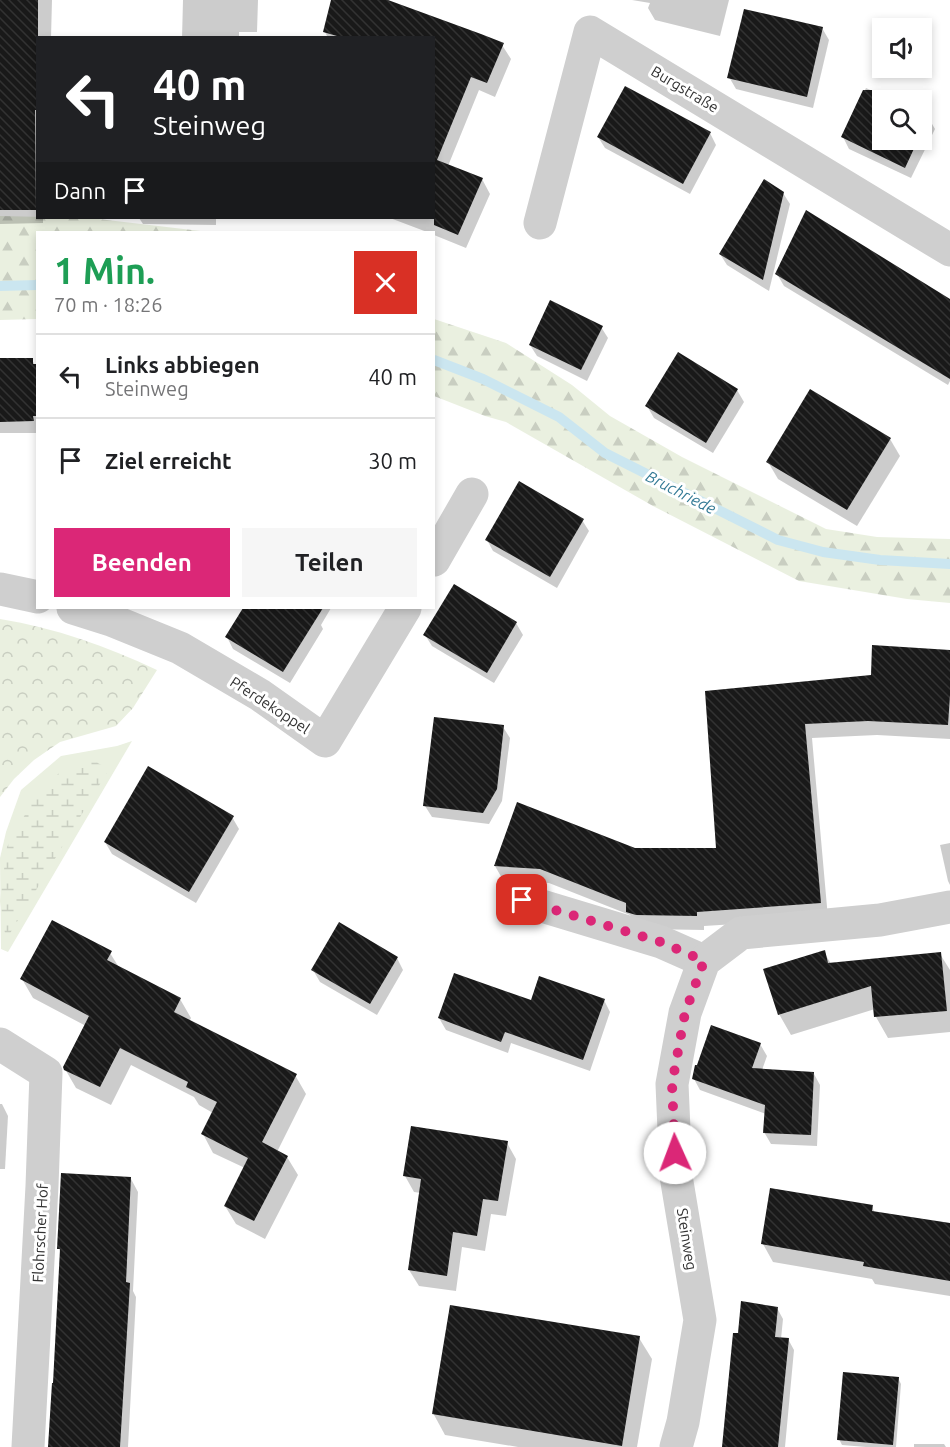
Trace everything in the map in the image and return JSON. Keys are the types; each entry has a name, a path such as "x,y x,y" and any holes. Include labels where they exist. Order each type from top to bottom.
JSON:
{"street":[{"name":"Burgstraße","path":"540,223 590,32 950,250"},
{"path":"435,558 472,494"},
{"path":"0,590 36,597"},
{"name":"Pferdekoppel","path":"76,609 111,620 180,648 260,695 325,741 404,609"},
{"path":"522,900 661,942 704,961 741,933 880,920 950,907"},
{"name":"Steinweg","path":"676,1447 683,1422 700,1320 676,1176 672,1084 685,1013 704,961"},
{"name":"Flohrscher Hof","path":"0,1044 46,1073 28,1447"}],"green space":[{"path":"0,216 36,217 36,219 98,219 200,231 36,231 36,319 0,320"},
{"path":"435,319 506,343 572,385 610,416 682,457 826,529 877,537 950,539 950,603 907,599 799,581 653,506 506,422 435,396"},
{"path":"0,619 41,627 80,639 157,670 133,708 116,726 60,742 34,760 14,779 0,797"},
{"path":"132,741 8,952 1,949 0,858 6,832 21,790 61,756"},
{"path":"94,761 109,769 6,940 0,901 7,847 32,802 59,773"}],"building":[{"path":"0,0 38,0 35,110 36,210 0,210"},
{"path":"331,0 388,0 504,43 487,83 471,77 437,160 483,178 458,235 434,225 435,36 337,36 323,32"},
{"path":"744,9 823,27 807,97 727,78"},
{"path":"625,86 711,132 683,184 597,137"},
{"path":"863,90 872,90 872,150 913,150 905,168 841,137"},
{"path":"764,179 784,192 763,280 719,254"},
{"path":"806,210 950,299 950,379 775,274"},
{"path":"550,300 603,326 581,370 529,345"},
{"path":"678,352 738,389 706,443 645,406"},
{"path":"0,358 33,358 33,364 36,364 36,416 33,416 34,421 0,422"},
{"path":"810,389 891,438 847,510 766,462"},
{"path":"519,481 584,519 550,577 485,540"},
{"path":"454,584 517,622 487,673 423,635"},
{"path":"242,609 322,609 283,672 225,637"},
{"path":"872,645 950,650 948,725 868,721 805,724 821,903 697,912 697,916 636,915 626,912 626,903 540,869 494,866 517,802 635,848 716,848 705,691 871,675"},
{"path":"434,717 504,725 497,789 483,813 423,806"},
{"path":"148,766 234,816 189,892 104,842"},
{"path":"52,920 112,951 107,960 181,998 174,1012 297,1074 262,1142 288,1156 254,1221 224,1206 248,1158 201,1134 217,1102 186,1087 188,1082 120,1048 100,1087 64,1070 63,1067 89,1016 20,979"},
{"path":"339,922 398,957 370,1004 311,970"},
{"path":"825,950 828,963 941,952 947,1011 874,1017 871,986 778,1015 763,969"},
{"path":"454,973 531,1000 539,976 605,999 583,1060 505,1032 501,1042 438,1018"},
{"path":"711,1025 761,1043 752,1068 814,1072 811,1135 763,1133 765,1105 692,1079 695,1065 697,1065"},
{"path":"411,1126 508,1141 498,1201 483,1199 477,1236 453,1232 447,1276 408,1270 421,1179 403,1176"},
{"path":"61,1173 131,1177 126,1282 130,1283 120,1447 48,1447 60,1249 57,1249"},
{"path":"770,1188 873,1205 872,1211 950,1223 950,1281 863,1266 864,1262 761,1244"},
{"path":"741,1301 778,1307 775,1337 789,1338 778,1447 722,1447 733,1333 738,1333"},
{"path":"450,1305 640,1336 622,1446 432,1414"},
{"path":"843,1372 899,1377 893,1445 837,1440"}],"waterway":[{"name":"Bruchriede","path":"0,286 36,285"},
{"name":"Bruchriede","path":"435,360 483,379 559,417 605,453 778,540 823,552 880,560 950,564"}],"route":[{"path":"522,900 661,942 704,961 685,1013 672,1084 675,1153"}]}
